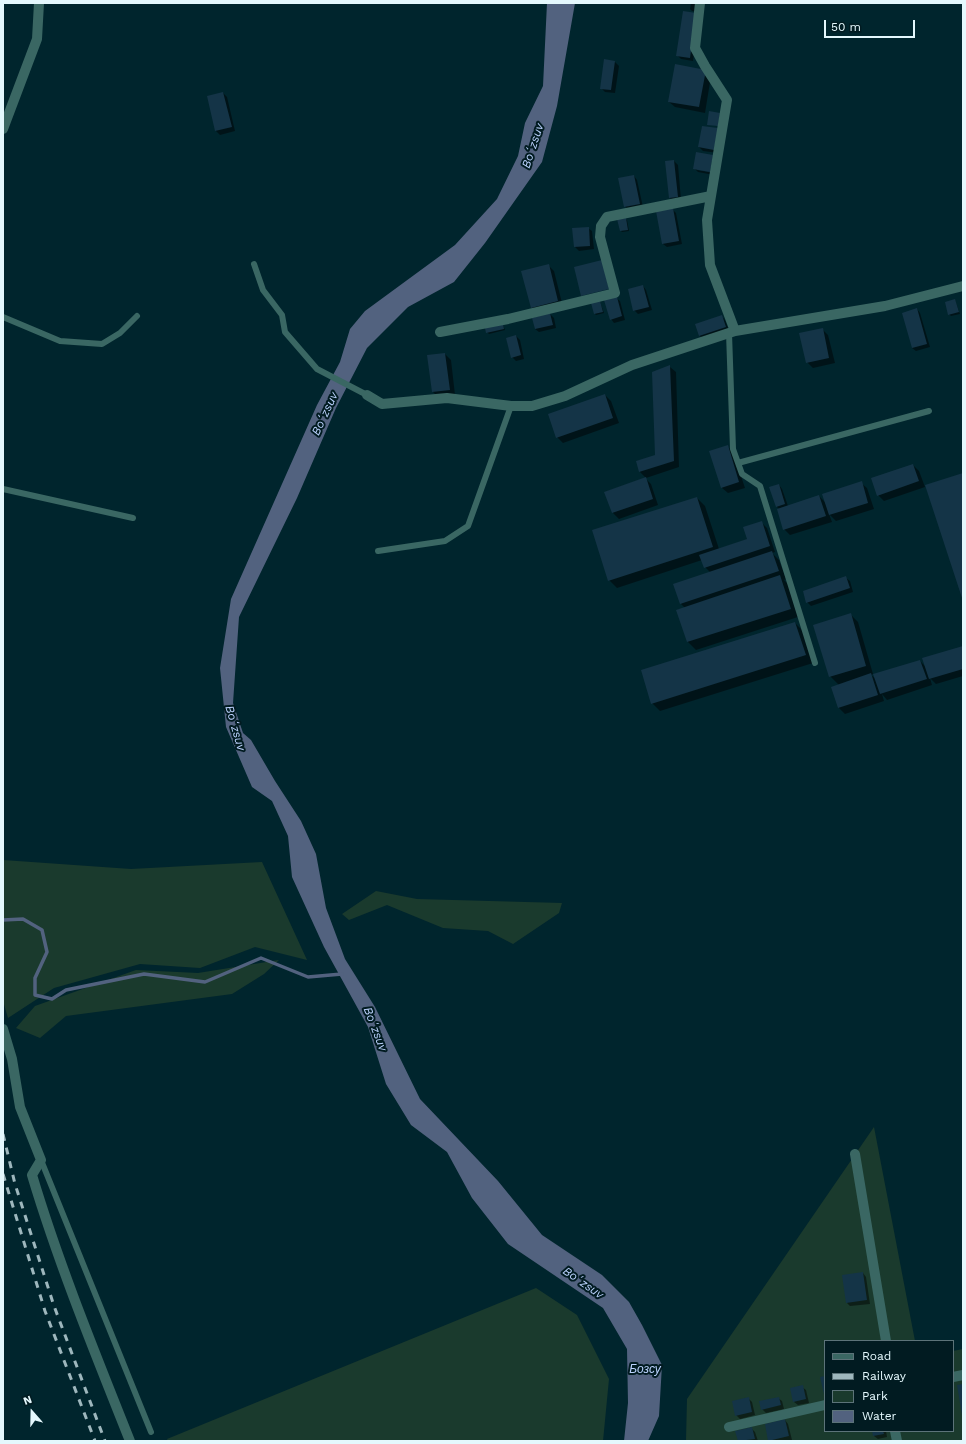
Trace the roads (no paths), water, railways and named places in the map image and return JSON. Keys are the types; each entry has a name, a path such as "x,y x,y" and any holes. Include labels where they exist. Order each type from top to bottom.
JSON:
{"street":[{"path":"3,129 37,39 39,3"},
{"path":"700,3 695,48 727,100 707,220 710,265 732,332"},
{"path":"440,332 508,319 615,293 600,236 601,226 607,217 711,196"},
{"path":"367,395 382,404 447,398 511,406 532,406 565,396 632,364 732,332 885,306 963,286"},
{"path":"3,1029 12,1059 20,1107 41,1160 32,1174 41,1207 66,1280 130,1441"},
{"path":"855,1154 886,1340"},
{"path":"729,1427 824,1405"}],"lane":[{"path":"254,264 263,290 282,315 285,332 317,369 367,395"},
{"path":"3,317 60,341 102,344 120,333 137,316"},
{"path":"732,332 733,449 742,474 760,486 815,663"},
{"path":"378,551 445,541 468,526 511,406"},
{"path":"738,463 929,411"},
{"path":"3,489 133,518"},
{"path":"41,1160 151,1432"}],"water":[{"name":"Бозсу","path":"547,3 575,3 557,106 542,162 485,243 454,282 408,307 367,348 336,408 297,498 239,617 233,703 243,733 251,740 301,821 316,854 326,908 345,959 375,1007 420,1099 498,1181 542,1235 602,1275 629,1302 642,1325 662,1365 659,1416 648,1441 624,1441 628,1403 627,1349 603,1308 508,1244 472,1198 447,1152 411,1125 386,1084 368,1027 324,947 292,877 288,836 272,801 252,787 226,727 220,668 231,599 317,405 340,362 350,329 365,311 455,245 497,199 518,156 525,123 543,86"}],"waterway":[{"path":"3,920 23,919 42,930 47,952 35,978 35,995 52,999 66,990 144,974 205,982 261,958 308,977 342,974"}],"railway":[{"path":"3,1134 15,1184 54,1306 105,1441"},
{"path":"3,1174 45,1311 95,1441"}],"water label":[{"name":"Boʻzsuv","path":"533,146"},
{"name":"Boʻzsuv","path":"325,414"},
{"name":"Boʻzsuv","path":"235,728"},
{"name":"Boʻzsuv","path":"375,1029"},
{"name":"Boʻzsuv","path":"583,1283"}]}
